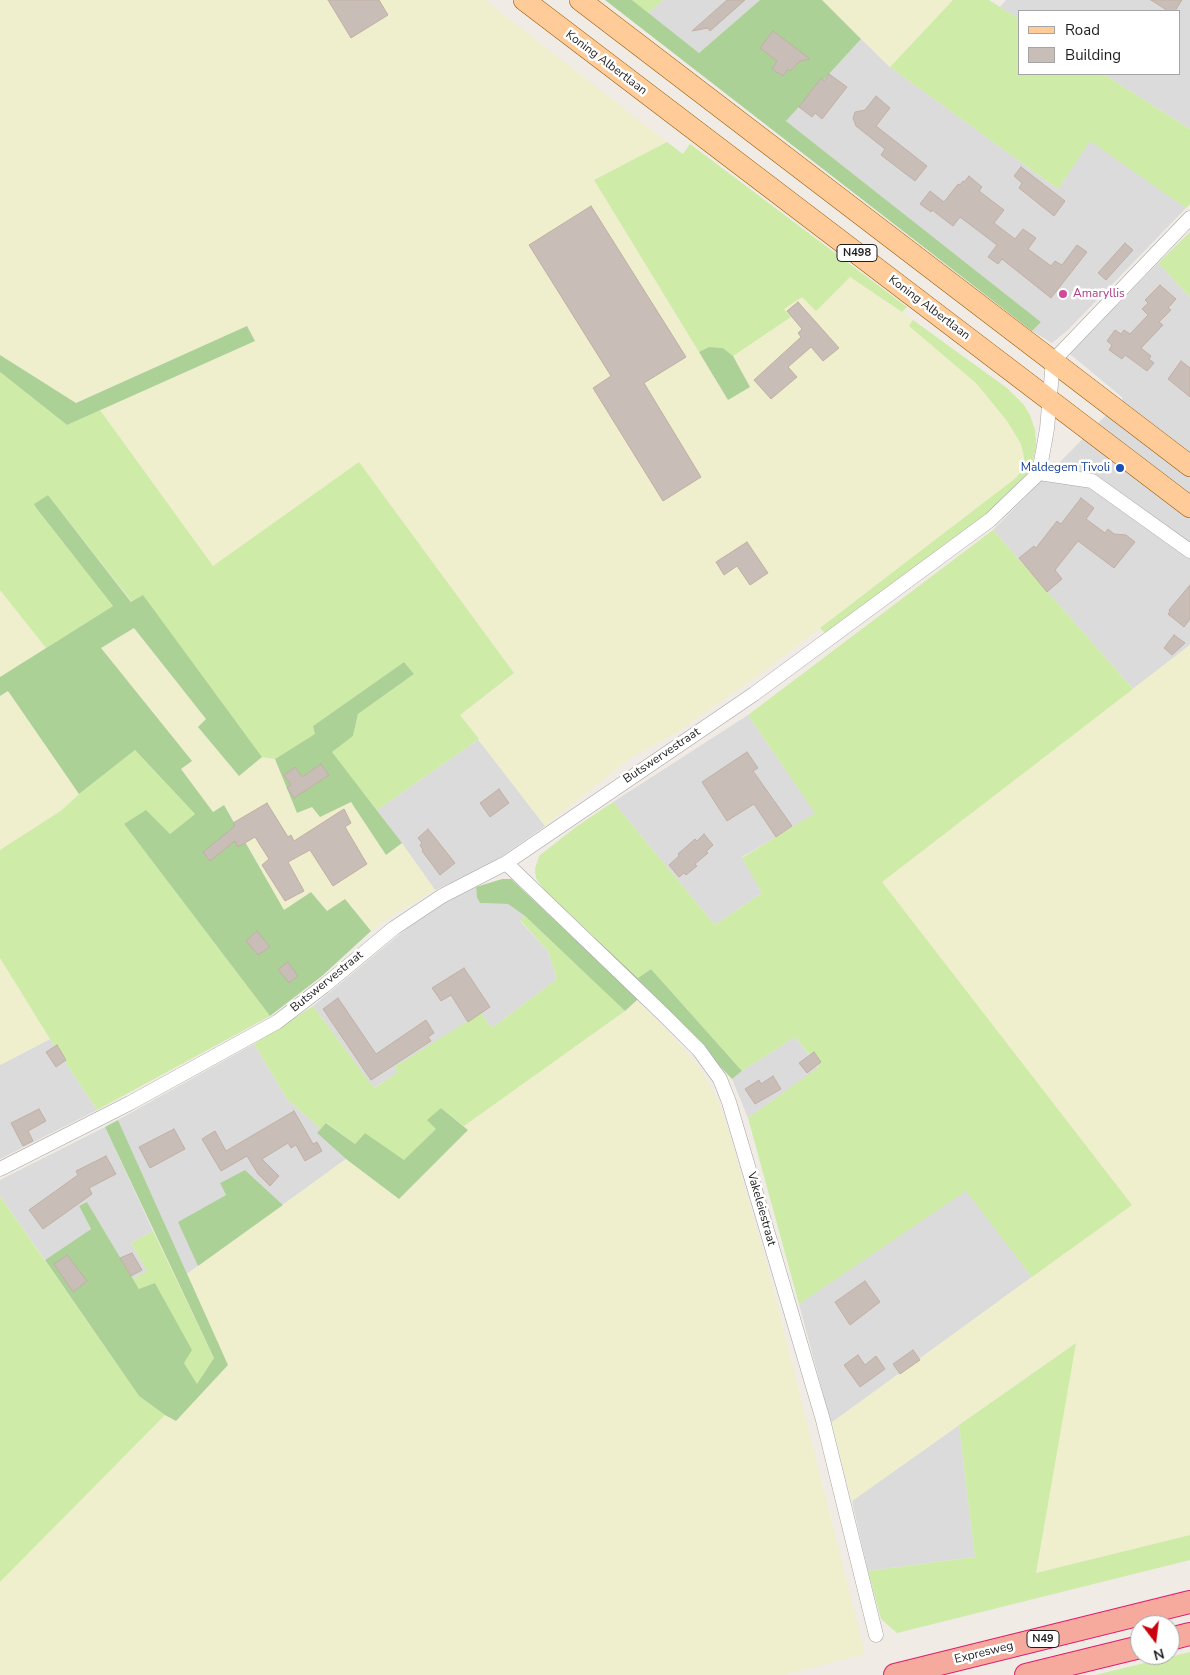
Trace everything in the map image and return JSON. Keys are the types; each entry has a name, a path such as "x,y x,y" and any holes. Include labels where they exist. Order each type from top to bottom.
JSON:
{"highway":[{"name":"Expresweg","path":"896,1675 1190,1602"},
{"path":"1026,1675 1130,1649"}],"main road":[{"name":"Koning Albertlaan","path":"524,0 1190,507"},
{"name":"N498","path":"580,0 1190,466"}],"street":[{"path":"1190,218 1053,361 1047,429 1038,473 1092,481 1190,551"},
{"name":"Butswervestraat","path":"0,1169 130,1103 277,1022 394,928 442,896 506,863 770,683 990,520 1038,473"},
{"name":"Vakeleiestraat","path":"506,863 699,1050 720,1079 730,1102 823,1420 876,1635"}],"shaded area":[{"path":"663,0 760,0 699,53 648,13"},
{"path":"1006,0 1190,0 1190,129 1105,75 1180,75 1180,10 1018,10 1018,18 1000,7"},
{"path":"861,39 890,67 1058,189 1090,140 1186,208 1068,330 1052,343 1032,331 1041,322 786,121"},
{"path":"1158,263 1190,297 1190,645 1133,689 993,530 1123,398 1070,354"},
{"path":"748,715 816,814 742,857 762,893 715,925 613,802"},
{"path":"479,739 545,826 485,868 435,890 377,810"},
{"path":"476,887 477,898 480,903 508,904 525,916 520,921 548,951 557,979 492,1028 481,1013 394,1068 399,1072 373,1088 313,1006 416,921 450,898"},
{"path":"795,1037 819,1068 748,1118 732,1079"},
{"path":"50,1039 97,1110 0,1159 0,1065"},
{"path":"254,1044 288,1100 321,1129 318,1134 346,1159 283,1205 245,1170 220,1183 226,1195 179,1222 198,1266 187,1274 118,1120"},
{"path":"105,1127 153,1231 131,1243 148,1272 133,1279 87,1202 79,1206 91,1229 45,1260 0,1196 0,1180"},
{"path":"966,1190 1032,1277 831,1423 799,1304"},
{"path":"959,1425 975,1557 868,1571 852,1501"}],"green space":[{"path":"0,0 485,0 667,142 594,180 728,400 750,386 733,356 790,318 783,309 802,297 816,310 850,277 913,320 909,326 976,383 1007,421 1021,444 1024,457 1023,467 1017,477 768,668 676,733 632,757 545,826 459,715 514,673 359,462 213,566 100,410 255,341 248,326 75,403 0,355"},
{"path":"605,0 632,0 699,53 760,0 822,0 861,39 786,121 1041,322 1032,331"},
{"path":"632,0 663,0 648,13"},
{"path":"822,0 953,0 890,67"},
{"path":"953,0 989,0 1018,18 1018,75 1105,75 1190,129 1190,204 1186,208 1090,141 1058,189 890,67"},
{"path":"667,142 683,154 690,144 907,307 902,312 850,277 816,311 802,297 784,309 791,317 733,356 723,348 709,347 699,352 594,180"},
{"path":"1190,232 1190,297 1158,263"},
{"path":"913,320 1007,388 1024,405 1035,430 1036,446 1033,460 1028,473 987,515 825,633 820,628 1017,477 1023,467 1024,457 1021,444 1007,421 976,383 909,326"},
{"path":"247,326 255,341 67,425 0,372 0,355 76,403"},
{"path":"709,347 723,348 733,356 750,387 728,400 699,352"},
{"path":"0,372 67,425 100,410 213,566 359,462 514,673 460,715 479,739 377,810 331,752 353,736 358,714 414,674 404,662 313,726 316,734 275,759 262,757 143,596 132,602 48,495 35,504 37,509 113,606 46,648 0,590"},
{"path":"48,495 131,602 143,595 262,757 239,776 198,727 206,719 134,628 101,648 192,761 181,769 213,812 224,805 284,910 311,892 327,911 345,899 371,931 322,976 270,1016 124,824 146,810 170,834 195,814 135,750 79,794 8,691 0,696 0,677 113,606 34,504"},
{"path":"993,530 1133,689 882,882 1132,1205 1032,1277 966,1191 799,1304 748,1118 819,1067 795,1037 742,1071 651,969 638,978 544,890 536,878 535,869 539,856 576,827 613,802 715,925 762,893 742,858 815,813 748,715"},
{"path":"0,590 46,648 0,677"},
{"path":"134,628 206,719 198,727 239,776 262,757 275,759 297,813 313,807 320,817 351,802 386,855 402,843 435,890 390,917 371,931 345,899 327,911 310,892 284,910 225,805 213,812 180,768 191,762 101,649"},
{"path":"1190,645 1190,1535 1036,1573 1075,1343 852,1501 831,1423 1131,1205 881,882"},
{"path":"404,662 414,674 358,714 353,736 332,752 402,843 386,855 351,802 320,817 312,807 297,813 275,759 315,734 313,726"},
{"path":"8,691 79,794 62,810 0,850 0,696"},
{"path":"135,750 195,814 170,834 124,824 270,1016 97,1110 0,958 0,850 62,810 79,794"},
{"path":"502,879 511,879 582,946 594,937 638,978 651,969 742,1071 732,1079 648,990 625,1011 525,916 508,904 480,903 477,898 476,887"},
{"path":"525,916 625,1011 464,1126 441,1108 436,1129 404,1161 365,1133 355,1144 327,1123 321,1129 288,1100 254,1044 313,1006 374,1088 398,1072 394,1067 481,1013 492,1028 557,979 548,951 520,920"},
{"path":"0,958 50,1039 0,1065"},
{"path":"637,1000 701,1069 717,1098 730,1135 771,1280 865,1654 784,1675 0,1675 0,1582 165,1415 176,1421 227,1365 187,1274 346,1159 400,1199 468,1130 464,1126 625,1011"},
{"path":"441,1108 468,1130 399,1199 346,1159 317,1133 326,1123 355,1144 365,1133 404,1160 436,1129 427,1120"},
{"path":"118,1120 228,1365 176,1421 139,1396 45,1260 91,1229 79,1206 87,1202 139,1289 155,1283 192,1350 184,1363 197,1384 214,1358 105,1127"},
{"path":"245,1170 283,1205 198,1266 178,1222 226,1195 220,1183"},
{"path":"0,1196 139,1396 165,1415 0,1582"},
{"path":"153,1231 214,1358 197,1385 184,1363 191,1350 155,1283 140,1290 133,1279 147,1271 131,1243"},
{"path":"1076,1343 1036,1573 1190,1535 1190,1560 897,1633 881,1619 868,1571 975,1557 959,1425"},
{"path":"1190,1652 1190,1675 1095,1675 1136,1665 1180,1665 1180,1654"}],"building":[{"path":"328,0 379,0 388,15 351,38"},
{"path":"727,0 745,0 710,31 708,28 692,31"},
{"path":"1151,0 1182,0 1176,10 1166,10"},
{"path":"773,31 810,59 800,61 790,71 788,69 783,76 772,69 777,61 760,48"},
{"path":"829,74 847,87 822,119 815,113 812,117 799,107 821,78 824,81"},
{"path":"876,96 890,108 876,126 927,166 915,181 881,155 885,149 856,126 853,118 855,112 865,110"},
{"path":"1021,167 1065,201 1054,216 1019,188 1022,183 1014,176"},
{"path":"969,176 982,187 979,191 1004,210 994,223 1015,239 1023,229 1036,238 1028,249 1051,266 1055,261 1062,265 1077,245 1087,252 1051,298 1002,259 998,264 988,257 997,245 960,217 953,226 932,210 931,212 920,204 930,191 944,202 958,184 960,185"},
{"path":"591,206 686,357 644,383 701,477 663,501 593,388 611,376 529,245"},
{"path":"1125,243 1133,250 1106,280 1098,273"},
{"path":"1160,285 1176,299 1168,308 1171,310 1159,322 1163,325 1141,348 1151,356 1149,359 1154,363 1147,371 1125,355 1122,359 1109,350 1112,345 1107,341 1115,330 1121,334 1124,330 1130,334 1148,315 1142,309 1148,303 1145,300"},
{"path":"798,302 839,348 823,361 811,347 788,367 797,377 771,399 754,380 801,337 798,333 802,329 787,311"},
{"path":"1181,361 1190,368 1190,397 1168,379"},
{"path":"1081,498 1094,508 1086,519 1105,533 1108,529 1114,534 1126,535 1135,542 1114,568 1078,541 1055,570 1062,579 1047,592 1019,558 1034,546 1036,548 1057,521 1061,524"},
{"path":"747,542 768,573 750,585 737,566 724,575 716,562"},
{"path":"1190,585 1190,619 1184,627 1168,614 1169,610"},
{"path":"1174,635 1185,643 1172,655 1164,648"},
{"path":"747,752 758,768 753,771 792,826 776,837 754,804 727,821 702,782"},
{"path":"321,764 329,775 294,798 287,788 291,785 284,775 295,767 302,777"},
{"path":"499,789 509,803 490,817 480,803"},
{"path":"267,803 288,837 291,835 294,841 344,809 351,823 345,827 367,864 333,886 310,850 288,862 304,891 285,901 262,865 269,859 255,837 238,847 235,841 210,861 203,852 235,826 233,823"},
{"path":"428,829 455,863 440,875 422,851 420,845 422,843 418,838"},
{"path":"704,834 713,845 706,852 708,853 695,864 697,866 686,875 684,873 679,877 669,865 679,856 678,854 695,839 697,841"},
{"path":"257,931 270,947 258,955 246,941"},
{"path":"288,962 298,976 289,983 278,969"},
{"path":"464,968 490,1007 468,1022 451,995 441,1001 432,988"},
{"path":"338,998 376,1054 426,1020 434,1033 428,1037 431,1041 371,1080 323,1009"},
{"path":"57,1045 66,1060 56,1067 46,1052"},
{"path":"814,1052 821,1062 807,1073 799,1063"},
{"path":"773,1076 781,1089 755,1104 745,1089 759,1080 761,1084"},
{"path":"39,1109 46,1121 28,1131 33,1141 23,1146 11,1123"},
{"path":"294,1111 313,1144 317,1142 322,1151 305,1161 296,1145 291,1148 288,1143 262,1159 279,1176 270,1186 258,1174 247,1156 221,1171 202,1139 215,1131 226,1151"},
{"path":"174,1129 185,1149 150,1168 139,1147"},
{"path":"106,1156 116,1174 89,1188 92,1194 43,1229 29,1210 78,1175 76,1171"},
{"path":"132,1253 142,1270 131,1276 120,1258"},
{"path":"67,1255 87,1281 73,1292 54,1264"},
{"path":"865,1281 880,1302 850,1325 835,1302"},
{"path":"913,1350 920,1360 900,1374 893,1364"},
{"path":"858,1355 865,1365 876,1356 885,1369 860,1387 844,1365"}],"place":[{"name":"Amaryllis","path":"1063,294"},
{"name":"Maldegem Tivoli","path":"1120,468"}]}
